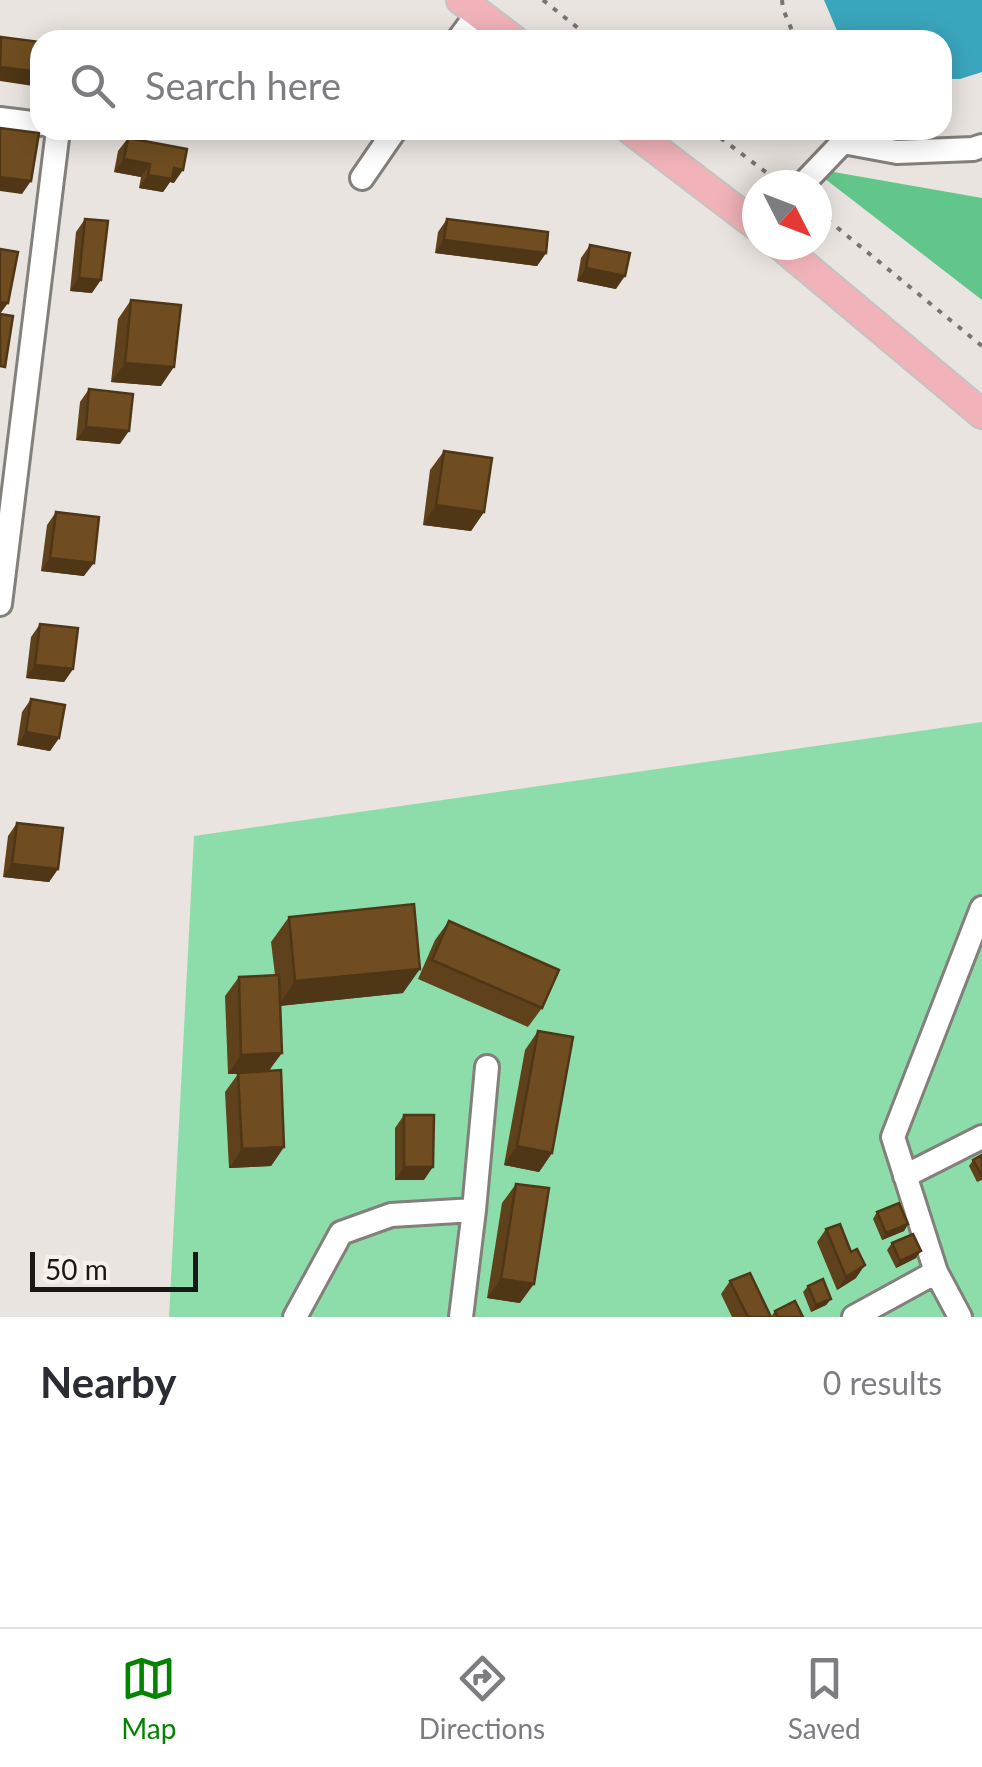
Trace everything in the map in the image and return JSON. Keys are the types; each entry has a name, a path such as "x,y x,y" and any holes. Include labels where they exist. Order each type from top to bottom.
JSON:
{"main road":[{"path":"469,6 501,30"},
{"path":"645,140 742,214"},
{"path":"798,260 982,414"}],"street":[{"path":"461,30 469,6"},
{"path":"0,120 30,123"},
{"path":"0,604 57,140"},
{"path":"362,178 389,140"},
{"path":"817,170 844,142 896,152 982,146"},
{"path":"960,1317 936,1272 893,1137 982,908"},
{"path":"460,1317 487,1067"},
{"path":"905,1176 982,1137"},
{"path":"295,1317 341,1233 390,1215 474,1210"},
{"path":"854,1317 936,1272"}],"path":[{"path":"543,0 580,30"},
{"path":"782,0 792,30"},
{"path":"723,140 762,170"},
{"path":"832,224 982,346"}],"green space":[{"path":"832,172 982,198 982,300 832,184"},
{"path":"982,722 982,1317 169,1317 194,836"}],"water":[{"path":"824,0 982,0 982,72 952,79 952,30 837,30"}],"building":[{"path":"1,37 30,41 30,71 0,67"},
{"path":"0,128 30,132 30,140 38,140 31,181 0,177"},
{"path":"128,140 187,149 183,170 174,168 172,179 148,175 150,164 124,159"},
{"path":"85,219 108,221 101,280 79,278"},
{"path":"447,219 548,232 546,253 444,240"},
{"path":"590,245 630,253 625,276 586,268"},
{"path":"0,249 18,252 8,303 0,302"},
{"path":"131,300 181,305 174,367 125,363"},
{"path":"0,314 13,316 5,367 0,366"},
{"path":"89,389 133,394 129,431 86,427"},
{"path":"444,451 492,458 484,512 436,505"},
{"path":"56,512 99,517 94,563 50,558"},
{"path":"40,624 78,628 73,669 35,665"},
{"path":"31,699 65,705 59,738 26,732"},
{"path":"17,823 63,828 58,869 12,864"},
{"path":"414,904 420,969 295,981 289,917"},
{"path":"449,921 559,970 542,1008 432,960"},
{"path":"279,975 282,1053 241,1055 239,977"},
{"path":"538,1031 573,1037 552,1153 517,1146"},
{"path":"281,1070 284,1147 242,1149 238,1073"},
{"path":"404,1115 434,1115 433,1167 404,1167"},
{"path":"982,1155 982,1176 973,1160"},
{"path":"516,1184 549,1188 534,1284 501,1279"},
{"path":"899,1203 908,1224 886,1233 877,1212"},
{"path":"840,1224 851,1252 857,1249 865,1265 846,1277 826,1229"},
{"path":"913,1234 921,1251 900,1261 892,1243"},
{"path":"750,1273 771,1317 748,1317 730,1281"},
{"path":"823,1279 831,1299 816,1305 808,1286"},
{"path":"795,1301 803,1317 778,1317 775,1311"}]}
